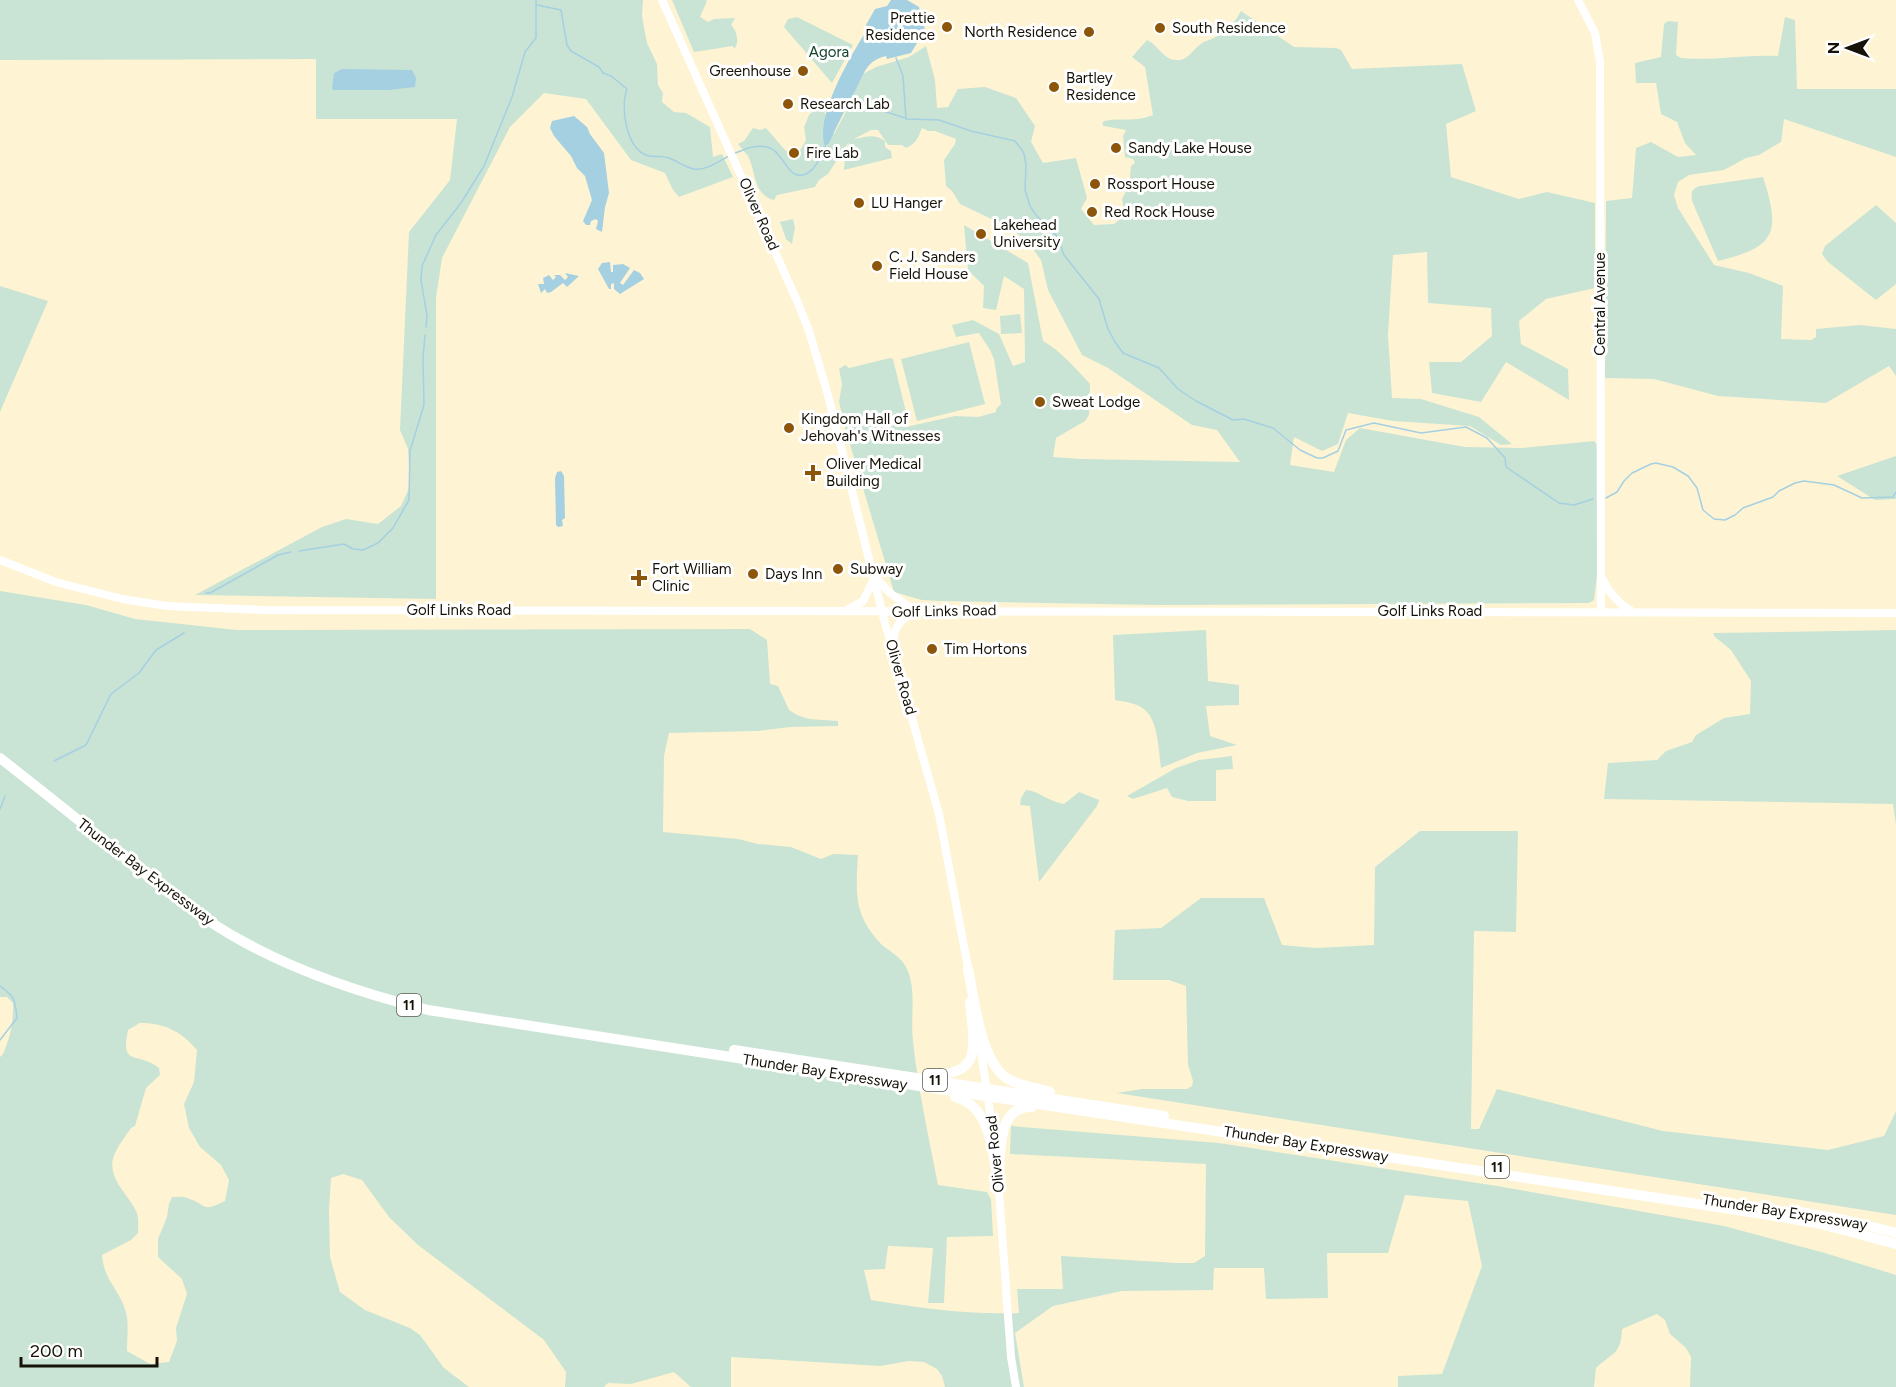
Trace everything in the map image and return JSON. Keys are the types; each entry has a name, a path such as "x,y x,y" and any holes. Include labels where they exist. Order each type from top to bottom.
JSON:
{"highway":[{"name":"Thunder Bay Expressway","path":"0,750 203,910 279,954 340,979 400,998 474,1012 884,1077"},
{"name":"Thunder Bay Expressway","path":"0,758 198,914 252,946 304,972 368,995 428,1010 1099,1109 1770,1215 1821,1224 1896,1245"},
{"path":"884,1077 953,1074 964,1069 971,1058 972,1049 968,969"},
{"path":"968,969 984,1038 990,1057 998,1071 1009,1080 1099,1109"},
{"path":"884,1077 964,1099 974,1106 983,1120 989,1137 998,1181"},
{"path":"998,1181 1004,1125 1007,1117 1013,1111 1028,1107 1099,1109"},
{"name":"Thunder Bay Expressway","path":"1099,1109 1226,1126 1845,1220 1896,1233"}],"main road":[{"name":"Oliver Road","path":"662,0 809,331 939,814 968,969 987,1092 998,1181 1011,1357 1016,1387"},
{"name":"Central Avenue","path":"1578,0 1595,33 1600,62 1601,612"},
{"name":"Golf Links Road","path":"0,560 56,582 122,599 167,606 264,610 1896,613"},
{"path":"1601,576 1609,592 1634,613"},
{"path":"842,612 863,601 874,578 916,612 900,620 892,645"}],"green space":[{"path":"0,0 643,0 642,16 647,43 657,64 658,85 663,93 662,102 674,112 686,113 710,127 713,157 722,154 733,177 679,197 665,173 631,160 586,99 544,93 510,127 442,258 436,298 436,599 195,595 322,527 346,519 378,524 401,506 410,486 408,449 400,430 409,232 450,180 457,119 316,119 316,59 0,60"},
{"path":"672,0 707,1 700,17 708,22 714,19 735,18 731,25 737,37 736,47 694,52"},
{"path":"1241,11 1294,47 1341,50 1352,69 1462,64 1476,111 1446,124 1451,177 1519,199 1547,192 1595,203 1595,288 1546,299 1519,321 1521,344 1568,369 1569,400 1506,362 1481,402 1432,393 1429,362 1461,362 1492,336 1491,308 1428,303 1427,252 1393,255 1388,335 1392,398 1421,399 1479,417 1512,444 1501,445 1470,426 1393,421 1348,413 1338,444 1322,451 1294,437 1290,465 1334,472 1346,440 1360,428 1465,447 1522,448 1594,441 1597,444 1598,567 1594,600 1589,603 1159,605 940,601 922,600 894,592 846,431 839,402 842,384 839,369 845,365 849,368 893,359 907,416 901,419 888,418 887,427 893,425 906,427 955,416 978,417 996,412 1001,404 994,359 990,350 979,333 956,337 952,325 973,320 999,334 1013,366 1025,362 1024,289 1004,276 996,310 983,308 984,286 968,270 964,225 1028,263 1043,341 1062,355 1090,384 1089,415 1085,421 1056,438 1053,457 1240,462 1217,430 1192,425 1108,368 1082,355 1048,290 1041,260 1028,242 1010,228 960,204 946,186 944,160 956,139 922,128 912,145 906,148 902,145 888,145 878,130 871,130 854,139 870,136 885,141 885,147 891,151 892,158 844,170 849,142 828,174 819,180 815,187 777,195 774,200 762,193 756,182 751,162 738,144 744,141 753,128 760,130 766,128 785,150 796,157 806,140 804,127 809,115 819,106 824,111 834,134 848,108 861,75 876,67 909,57 926,46 935,80 937,108 948,107 958,89 985,87 1016,98 1035,126 1031,142 1043,163 1076,158 1087,198 1081,209 1094,225 1114,224 1124,211 1122,199 1129,186 1131,166 1135,163 1133,159 1125,157 1123,136 1126,130 1102,124 1104,121 1139,119 1153,115 1145,67 1132,57 1147,40 1169,58 1182,60 1202,43 1226,30"},
{"name":"Agora","path":"797,17 853,45 832,83 784,27 788,19"},
{"path":"1785,17 1795,20 1797,89 1896,89 1896,157 1784,119 1781,142 1759,155 1746,158 1724,170 1689,175 1678,182 1674,195 1678,208 1714,265 1749,273 1783,286 1781,339 1811,340 1816,337 1816,329 1860,325 1896,329 1896,376 1889,366 1826,403 1718,396 1654,379 1605,378 1606,201 1632,198 1636,148 1651,142 1678,157 1696,155 1685,143 1677,122 1661,114 1656,83 1636,83 1635,63 1661,57 1664,24 1668,21 1678,22 1676,55 1681,58 1778,56"},
{"path":"1763,177 1772,212 1769,235 1752,250 1718,261 1692,201 1692,191 1700,186"},
{"path":"1876,205 1896,223 1896,284 1876,300 1828,262 1822,254 1825,246"},
{"path":"793,219 795,227 792,244 786,239 780,222"},
{"path":"0,286 48,301 0,412"},
{"path":"1020,314 1022,333 1001,334 1000,316"},
{"path":"969,342 985,404 917,421 901,359"},
{"path":"1896,456 1896,499 1875,500 1837,476"},
{"path":"0,591 86,605 135,619 237,630 750,629 767,640 770,684 778,686 789,710 809,719 838,721 838,726 669,733 664,756 663,832 791,847 821,859 833,854 858,855 858,902 865,923 881,944 902,961 910,977 913,995 912,1032 915,1059 938,1185 987,1192 991,1199 993,1236 947,1237 944,1303 928,1303 933,1248 888,1246 885,1269 864,1270 871,1300 944,1310 1019,1313 1017,1289 1063,1289 1061,1256 1194,1263 1205,1256 1206,1164 1010,1154 1011,1126 1219,1143 1497,1186 1724,1226 1896,1275 1896,1387 1690,1387 1691,1357 1686,1348 1670,1334 1665,1320 1657,1314 1622,1329 1618,1349 1596,1368 1594,1387 1398,1387 1398,1376 1442,1374 1482,1266 1468,1201 1405,1195 1388,1253 1327,1253 1328,1298 1266,1299 1264,1268 1214,1268 1213,1290 1122,1291 1053,1306 1015,1333 1024,1387 945,1387 937,1369 924,1362 909,1361 880,1366 731,1357 731,1387 691,1387 674,1372 631,1384 608,1383 604,1387 565,1387 566,1372 544,1340 418,1245 389,1217 362,1180 343,1174 331,1178 329,1209 330,1257 340,1292 365,1310 410,1328 420,1335 444,1368 469,1387 0,1387 0,1057 10,1035 13,1003 7,997 0,997","holes":["140,1023 172,1029 197,1050 194,1082 184,1104 189,1128 200,1147 221,1165 229,1180 225,1201 212,1207 205,1207 185,1197 172,1197 158,1239 158,1257 182,1279 187,1294 176,1328 177,1341 169,1362 150,1364 127,1351 126,1312 106,1272 102,1255 131,1240 138,1233 137,1213 115,1178 112,1162 118,1146 135,1126 146,1088 160,1075 159,1068 133,1057 127,1050 128,1030"]},
{"path":"1206,630 1208,681 1239,685 1239,705 1206,706 1210,736 1237,745 1197,753 1161,768 1157,738 1151,717 1132,703 1115,700 1113,635"},
{"path":"1896,630 1896,825 1893,804 1604,799 1608,763 1657,760 1666,751 1692,742 1696,735 1724,718 1750,714 1751,681 1731,650 1713,633"},
{"path":"1232,756 1233,769 1216,770 1216,801 1188,801 1172,797 1167,788 1133,799 1127,796 1176,768 1199,760"},
{"path":"1026,790 1064,804 1079,792 1099,800 1097,806 1039,882 1030,806 1020,805"},
{"path":"1420,831 1518,831 1516,932 1474,931 1471,1129 1479,1129 1497,1089 1663,1131 1828,1150 1884,1136 1896,1111 1896,1215 1117,1093 1142,1089 1187,1089 1192,1086 1193,1081 1188,1065 1186,986 1169,980 1113,980 1115,930 1161,928 1201,898 1264,898 1282,945 1316,948 1374,945 1375,867"}],"water":[{"path":"891,0 907,0 919,7 925,30 911,53 887,59 886,56 879,58 869,65 829,143 825,146 823,133 825,118 836,86 868,28 866,25 875,9 887,6"},
{"path":"342,69 412,70 416,78 415,87 389,90 334,90 332,89 334,73"},
{"path":"574,116 587,127 604,153 609,193 602,232 596,229 598,221 596,219 591,221 590,225 586,225 583,221 592,200 585,176 550,128 552,121"},
{"path":"610,262 611,272 613,272 613,265 623,264 630,268 620,283 623,285 634,270 644,279 620,294 614,289 614,283 609,289 598,269 602,263"},
{"path":"565,273 579,276 567,287 563,283 551,292 547,293 545,289 541,293 538,284 544,284 543,278 549,275 553,280 556,277 554,275 560,275 565,280 568,277"},
{"path":"561,471 564,476 565,518 562,520 563,526 558,527 556,525 555,478 557,472"}],"waterway":[{"path":"426,327 427,316 421,280 422,266 436,235 461,203 484,166 512,97 525,52 536,38 536,0"},
{"path":"537,5 561,10 567,45 571,51 599,67 603,73 611,76 627,89 624,106 626,126 639,151 649,156 669,158 694,169 708,167 729,156"},
{"path":"896,58 903,76 906,119 939,120 971,131 1015,141 1024,154 1025,190 1030,206 1056,235 1064,255 1099,299 1108,329 1115,342 1123,353 1159,368 1178,389 1196,401 1233,420 1244,419 1273,428 1300,450 1317,458 1323,458 1338,451 1346,430 1374,423 1421,433 1466,427 1487,438 1505,458 1506,467 1559,503 1574,505 1593,499"},
{"path":"849,100 905,118"},
{"path":"733,154 756,146 770,148 779,155 790,171 800,175 813,169 825,146"},
{"path":"299,551 344,544 353,549 363,550 378,543 393,528 409,500 410,451 424,405 425,335"},
{"path":"1606,498 1617,492 1632,473 1656,463 1673,467 1688,476 1697,488 1703,510 1714,519 1725,520 1743,508 1773,497 1779,491 1804,481 1834,485 1862,498 1893,497 1896,492"},
{"path":"206,593 210,593 278,555 291,552"},
{"path":"54,761 86,745 111,694 139,673 156,650 184,633"},
{"path":"0,809 5,796"},
{"path":"0,986 13,999 17,1018 0,1040"}],"place":[{"name":"Prettie Residence","path":"947,27"},
{"name":"South Residence","path":"1160,28"},
{"name":"North Residence","path":"1089,32"},
{"name":"Greenhouse","path":"803,71"},
{"name":"Bartley Residence","path":"1054,87"},
{"name":"Research Lab","path":"788,104"},
{"name":"Sandy Lake House","path":"1116,148"},
{"name":"Fire Lab","path":"794,153"},
{"name":"Rossport House","path":"1095,184"},
{"name":"LU Hanger","path":"859,203"},
{"name":"Red Rock House","path":"1092,212"},
{"name":"Lakehead University","path":"981,234"},
{"name":"C. J. Sanders Field House","path":"877,266"},
{"name":"Sweat Lodge","path":"1040,402"},
{"name":"Kingdom Hall of Jehovah's Witnesses","path":"789,428"},
{"name":"Oliver Medical Building","path":"813,473"},
{"name":"Subway","path":"838,569"},
{"name":"Days Inn","path":"753,574"},
{"name":"Fort William Clinic","path":"639,578"},
{"name":"Tim Hortons","path":"932,649"}]}
